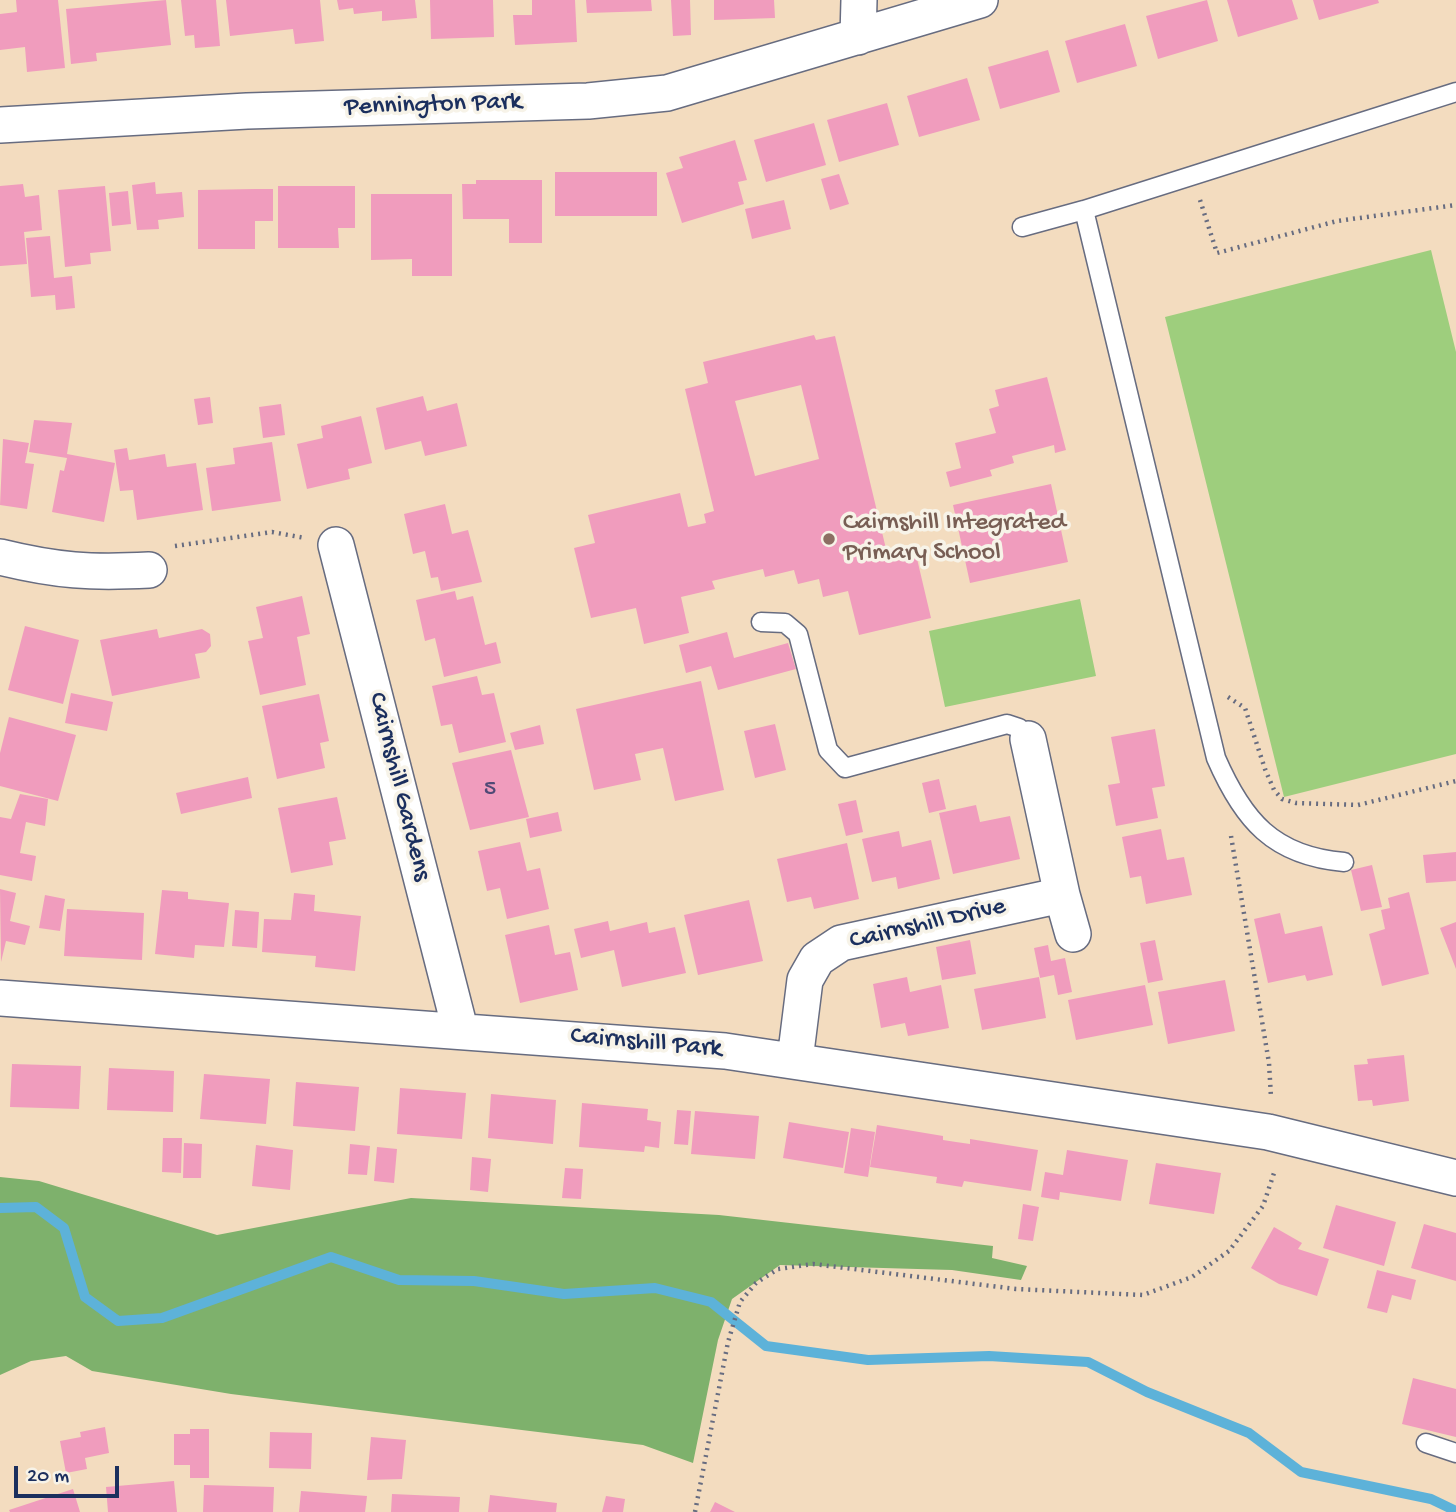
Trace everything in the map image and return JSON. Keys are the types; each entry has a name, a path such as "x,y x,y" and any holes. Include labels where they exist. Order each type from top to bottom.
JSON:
{"street":[{"path":"858,37 859,0"},
{"name":"Pennington Park","path":"0,125 247,111 588,101 654,95 980,0"},
{"name":"Cairnshill Gardens","path":"336,545 460,1029"},
{"path":"0,557 43,567 91,573 149,570"},
{"path":"1028,739 1073,934"},
{"name":"Cairnshill Drive","path":"795,1060 805,980 817,959 841,943 1062,895"},
{"name":"Cairnshill Park","path":"0,998 460,1029 725,1051 1277,1134 1456,1178"}],"lane":[{"path":"1022,227 1084,210 1456,92"},
{"path":"1084,210 1216,758 1231,793 1247,816 1267,836 1319,860 1344,862"},
{"path":"761,622 785,623 798,634 828,750 845,768 1007,724 1019,728 1028,739"},
{"path":"1426,1443 1456,1453"}],"path":[{"path":"1192,176 1217,253 1337,220 1456,205"},
{"path":"149,570 163,548 272,532 336,545"},
{"path":"1197,675 1245,708 1265,769 1274,790 1282,799 1296,803 1358,805 1456,781"},
{"path":"695,1512 728,1342 740,1302 756,1283 778,1269 813,1264 1016,1289 1143,1295 1192,1277 1229,1251 1263,1206 1277,1134 1269,1063 1230,834"}],"green space":[{"path":"1431,250 1456,352 1456,754 1284,797 1165,317"},
{"path":"1080,599 1096,676 945,707 929,631"},
{"path":"0,1177 39,1181 217,1235 411,1198 719,1215 993,1246 992,1258 1027,1266 1021,1280 952,1270 780,1265 732,1299 718,1340 693,1463 643,1445 231,1394 92,1371 66,1356 31,1361 0,1375"}],"building":[{"path":"16,0 58,0 65,68 27,72 25,47 0,50 0,14 17,12"},
{"path":"166,0 171,45 96,53 97,61 71,64 66,9"},
{"path":"181,0 216,0 220,46 195,48 194,35 185,36"},
{"path":"226,0 320,0 324,41 295,44 293,29 230,36"},
{"path":"337,0 415,0 417,18 382,21 382,11 354,14 353,8 339,10"},
{"path":"430,0 493,0 494,37 431,39"},
{"path":"532,0 575,0 577,42 515,45 513,15 532,15"},
{"path":"586,0 651,0 652,11 587,13"},
{"path":"671,0 690,0 691,35 673,36"},
{"path":"714,0 774,0 775,18 714,20"},
{"path":"1207,0 1218,41 1158,59 1146,16"},
{"path":"1227,0 1292,0 1298,19 1238,37"},
{"path":"1313,0 1378,0 1379,3 1319,20"},
{"path":"1125,24 1137,66 1077,83 1065,41"},
{"path":"1048,50 1060,92 1000,109 988,67"},
{"path":"967,78 980,120 919,137 907,96"},
{"path":"887,103 899,145 839,162 827,120"},
{"path":"814,123 826,165 766,182 754,140"},
{"path":"735,140 747,180 738,182 744,204 682,223 666,173 683,168 679,157"},
{"path":"555,172 657,172 657,216 555,216"},
{"path":"839,174 849,204 830,210 821,179"},
{"path":"476,180 542,180 542,243 509,243 509,219 463,219 462,184 476,184"},
{"path":"155,182 156,194 182,192 184,217 158,220 159,229 137,230 132,185"},
{"path":"23,184 25,197 39,195 42,230 24,232 27,264 0,266 0,186"},
{"path":"105,186 111,251 90,253 91,264 65,267 58,190"},
{"path":"278,186 355,186 355,228 338,228 339,248 278,248"},
{"path":"273,189 273,221 255,221 255,249 198,249 198,190"},
{"path":"128,191 131,224 112,226 109,193"},
{"path":"371,194 452,194 452,276 412,276 412,259 371,260"},
{"path":"784,200 791,229 752,239 745,209"},
{"path":"50,236 54,278 72,276 75,308 56,310 55,295 31,297 26,238"},
{"path":"814,335 816,340 835,336 887,553 914,546 931,618 859,635 848,591 823,597 819,579 798,584 794,570 765,577 763,569 712,581 715,589 681,597 689,633 644,644 636,608 591,618 574,548 595,543 588,515 680,493 688,527 706,523 704,514 714,511 685,389 708,383 703,362","holes":["801,385 819,459 755,476 735,401"]},
{"path":"1047,377 1066,450 1055,453 1054,445 1012,456 1014,463 990,470 992,476 950,487 946,472 961,468 955,443 996,433 989,409 999,406 995,390"},
{"path":"423,396 427,411 457,403 467,446 425,456 421,441 385,450 376,408"},
{"path":"210,397 213,423 198,425 194,399"},
{"path":"281,404 285,435 263,438 259,407"},
{"path":"361,416 372,463 348,469 350,479 307,489 297,444 323,438 321,426"},
{"path":"34,420 72,423 67,454 115,463 104,522 52,512 60,470 64,471 67,458 29,452"},
{"path":"3,439 29,443 25,463 34,464 27,509 0,505"},
{"path":"272,442 281,501 212,511 206,468 235,464 233,448"},
{"path":"127,448 129,460 165,454 167,467 196,463 203,510 137,520 133,490 120,491 114,450"},
{"path":"1051,484 1068,562 970,583 953,505"},
{"path":"445,504 452,534 468,530 482,582 441,591 438,577 431,578 425,551 413,554 404,514"},
{"path":"455,591 457,600 473,596 485,645 496,642 501,663 444,677 435,638 425,641 416,600"},
{"path":"302,596 310,634 297,637 306,685 260,695 248,641 263,638 256,607"},
{"path":"25,626 79,640 63,704 8,690"},
{"path":"157,629 159,638 202,629 210,634 211,646 206,652 195,654 200,678 112,696 100,640"},
{"path":"727,632 734,658 788,643 796,669 718,690 711,666 686,673 679,645"},
{"path":"477,676 482,695 494,693 506,742 459,753 452,724 441,726 432,686"},
{"path":"701,681 724,790 675,801 663,748 635,754 641,780 594,790 576,709"},
{"path":"71,693 113,702 107,731 65,723"},
{"path":"319,694 329,741 320,743 325,768 277,779 262,706"},
{"path":"9,717 76,735 58,801 0,786 0,753"},
{"path":"775,724 786,770 755,778 744,731"},
{"path":"540,725 544,744 515,750 510,733"},
{"path":"1155,729 1165,786 1152,788 1158,818 1116,826 1108,785 1120,783 1111,737"},
{"path":"511,750 529,817 470,830 452,763"},
{"path":"248,777 252,798 181,814 176,793"},
{"path":"939,779 946,809 929,813 922,783"},
{"path":"20,794 48,799 45,826 26,822 20,853 36,856 32,881 0,875 0,817 11,819"},
{"path":"337,797 346,839 329,842 333,865 291,873 278,808"},
{"path":"856,800 863,832 846,836 838,804"},
{"path":"976,805 980,822 1010,816 1020,859 953,874 939,813"},
{"path":"558,812 562,831 530,838 526,819"},
{"path":"1161,829 1167,860 1184,857 1192,895 1146,904 1141,876 1130,878 1122,837"},
{"path":"899,831 902,847 931,840 940,879 898,889 896,877 872,882 862,839"},
{"path":"520,842 527,871 540,868 549,909 507,919 500,888 487,891 478,851"},
{"path":"847,843 859,899 814,909 811,897 787,902 777,859"},
{"path":"1456,852 1456,881 1426,883 1423,855"},
{"path":"1372,865 1382,907 1361,911 1351,870"},
{"path":"0,889 16,893 10,921 30,926 25,945 6,941 1,962"},
{"path":"162,890 188,892 188,899 229,903 224,947 195,945 194,958 155,954"},
{"path":"1409,892 1429,974 1382,986 1369,934 1385,929 1381,910 1390,908 1388,898"},
{"path":"294,893 315,895 314,911 361,916 355,971 315,967 316,956 262,952 264,919 291,920"},
{"path":"45,895 65,899 60,931 39,928"},
{"path":"749,900 763,961 698,975 684,915"},
{"path":"67,909 144,913 142,960 64,956"},
{"path":"235,910 259,912 257,948 232,946"},
{"path":"1280,913 1285,934 1322,926 1333,975 1307,981 1305,975 1268,983 1254,919"},
{"path":"608,921 610,931 647,922 649,933 675,927 686,973 622,987 614,950 581,958 574,929"},
{"path":"1456,922 1456,969 1440,928"},
{"path":"549,925 555,955 570,952 578,990 520,1003 505,935"},
{"path":"970,940 976,974 942,980 936,947"},
{"path":"1155,940 1163,980 1148,983 1140,943"},
{"path":"1048,945 1051,961 1065,958 1072,992 1058,995 1054,975 1040,978 1034,948"},
{"path":"907,977 910,992 941,985 949,1028 908,1036 905,1023 881,1028 873,984"},
{"path":"1039,977 1046,1018 982,1030 974,989"},
{"path":"1225,980 1235,1031 1168,1044 1158,992"},
{"path":"1145,985 1153,1025 1076,1040 1068,1000"},
{"path":"1404,1055 1409,1101 1373,1106 1372,1100 1358,1101 1354,1065 1368,1064 1367,1059"},
{"path":"12,1064 81,1066 79,1109 10,1107"},
{"path":"109,1068 174,1071 173,1112 107,1110"},
{"path":"204,1074 270,1079 266,1124 200,1119"},
{"path":"296,1082 359,1087 355,1131 293,1126"},
{"path":"400,1088 466,1093 462,1139 397,1134"},
{"path":"491,1094 556,1100 553,1144 488,1138"},
{"path":"582,1103 648,1109 647,1120 661,1122 659,1148 645,1146 644,1152 579,1147"},
{"path":"677,1110 691,1111 688,1145 674,1144"},
{"path":"695,1111 759,1116 755,1159 691,1154"},
{"path":"789,1122 849,1132 843,1168 783,1158"},
{"path":"877,1125 943,1136 943,1140 970,1144 970,1139 1038,1150 1031,1191 964,1181 962,1187 936,1183 937,1177 870,1167"},
{"path":"851,1128 875,1132 868,1177 844,1173"},
{"path":"163,1138 182,1138 181,1173 162,1172"},
{"path":"184,1143 202,1144 201,1178 183,1178"},
{"path":"350,1144 370,1146 367,1175 348,1174"},
{"path":"256,1145 293,1150 290,1190 252,1186"},
{"path":"377,1147 397,1149 394,1183 374,1181"},
{"path":"1067,1150 1128,1160 1121,1201 1060,1192 1059,1200 1041,1197 1045,1172 1063,1175"},
{"path":"472,1157 491,1159 488,1192 470,1190"},
{"path":"1156,1163 1221,1173 1214,1214 1149,1204"},
{"path":"565,1168 583,1169 581,1199 562,1198"},
{"path":"1023,1204 1039,1207 1033,1241 1018,1239"},
{"path":"1336,1205 1396,1222 1384,1266 1323,1248"},
{"path":"1424,1224 1456,1233 1456,1281 1411,1268"},
{"path":"1274,1227 1302,1243 1298,1249 1329,1259 1317,1296 1279,1284 1251,1268"},
{"path":"1377,1270 1416,1280 1411,1300 1392,1295 1387,1313 1367,1308"},
{"path":"1413,1378 1456,1389 1456,1437 1402,1424"},
{"path":"105,1427 109,1453 85,1458 87,1469 66,1473 60,1441 81,1437 80,1432"},
{"path":"190,1429 209,1429 209,1478 190,1478 190,1465 174,1465 174,1434 190,1434"},
{"path":"270,1432 312,1433 311,1469 269,1468"},
{"path":"371,1437 406,1440 402,1479 367,1480"},
{"path":"174,1481 177,1512 108,1512 106,1487"},
{"path":"204,1485 274,1487 273,1512 203,1512"},
{"path":"73,1489 80,1512 9,1510"},
{"path":"301,1491 367,1496 365,1512 299,1512"},
{"path":"392,1494 460,1497 459,1512 391,1512"},
{"path":"490,1495 557,1503 556,1512 488,1512"},
{"path":"606,1496 625,1499 623,1512 602,1512"},
{"path":"715,1502 735,1512 710,1512"}],"waterway":[{"path":"0,1208 36,1207 64,1228 85,1297 118,1321 162,1318 331,1257 399,1280 474,1281 564,1294 655,1288 711,1302 766,1346 868,1360 989,1356 1088,1362 1147,1392 1249,1433 1301,1472 1431,1499 1456,1511"}],"place":[{"name":"Cairnshill Integrated Primary School","path":"829,539"}]}
